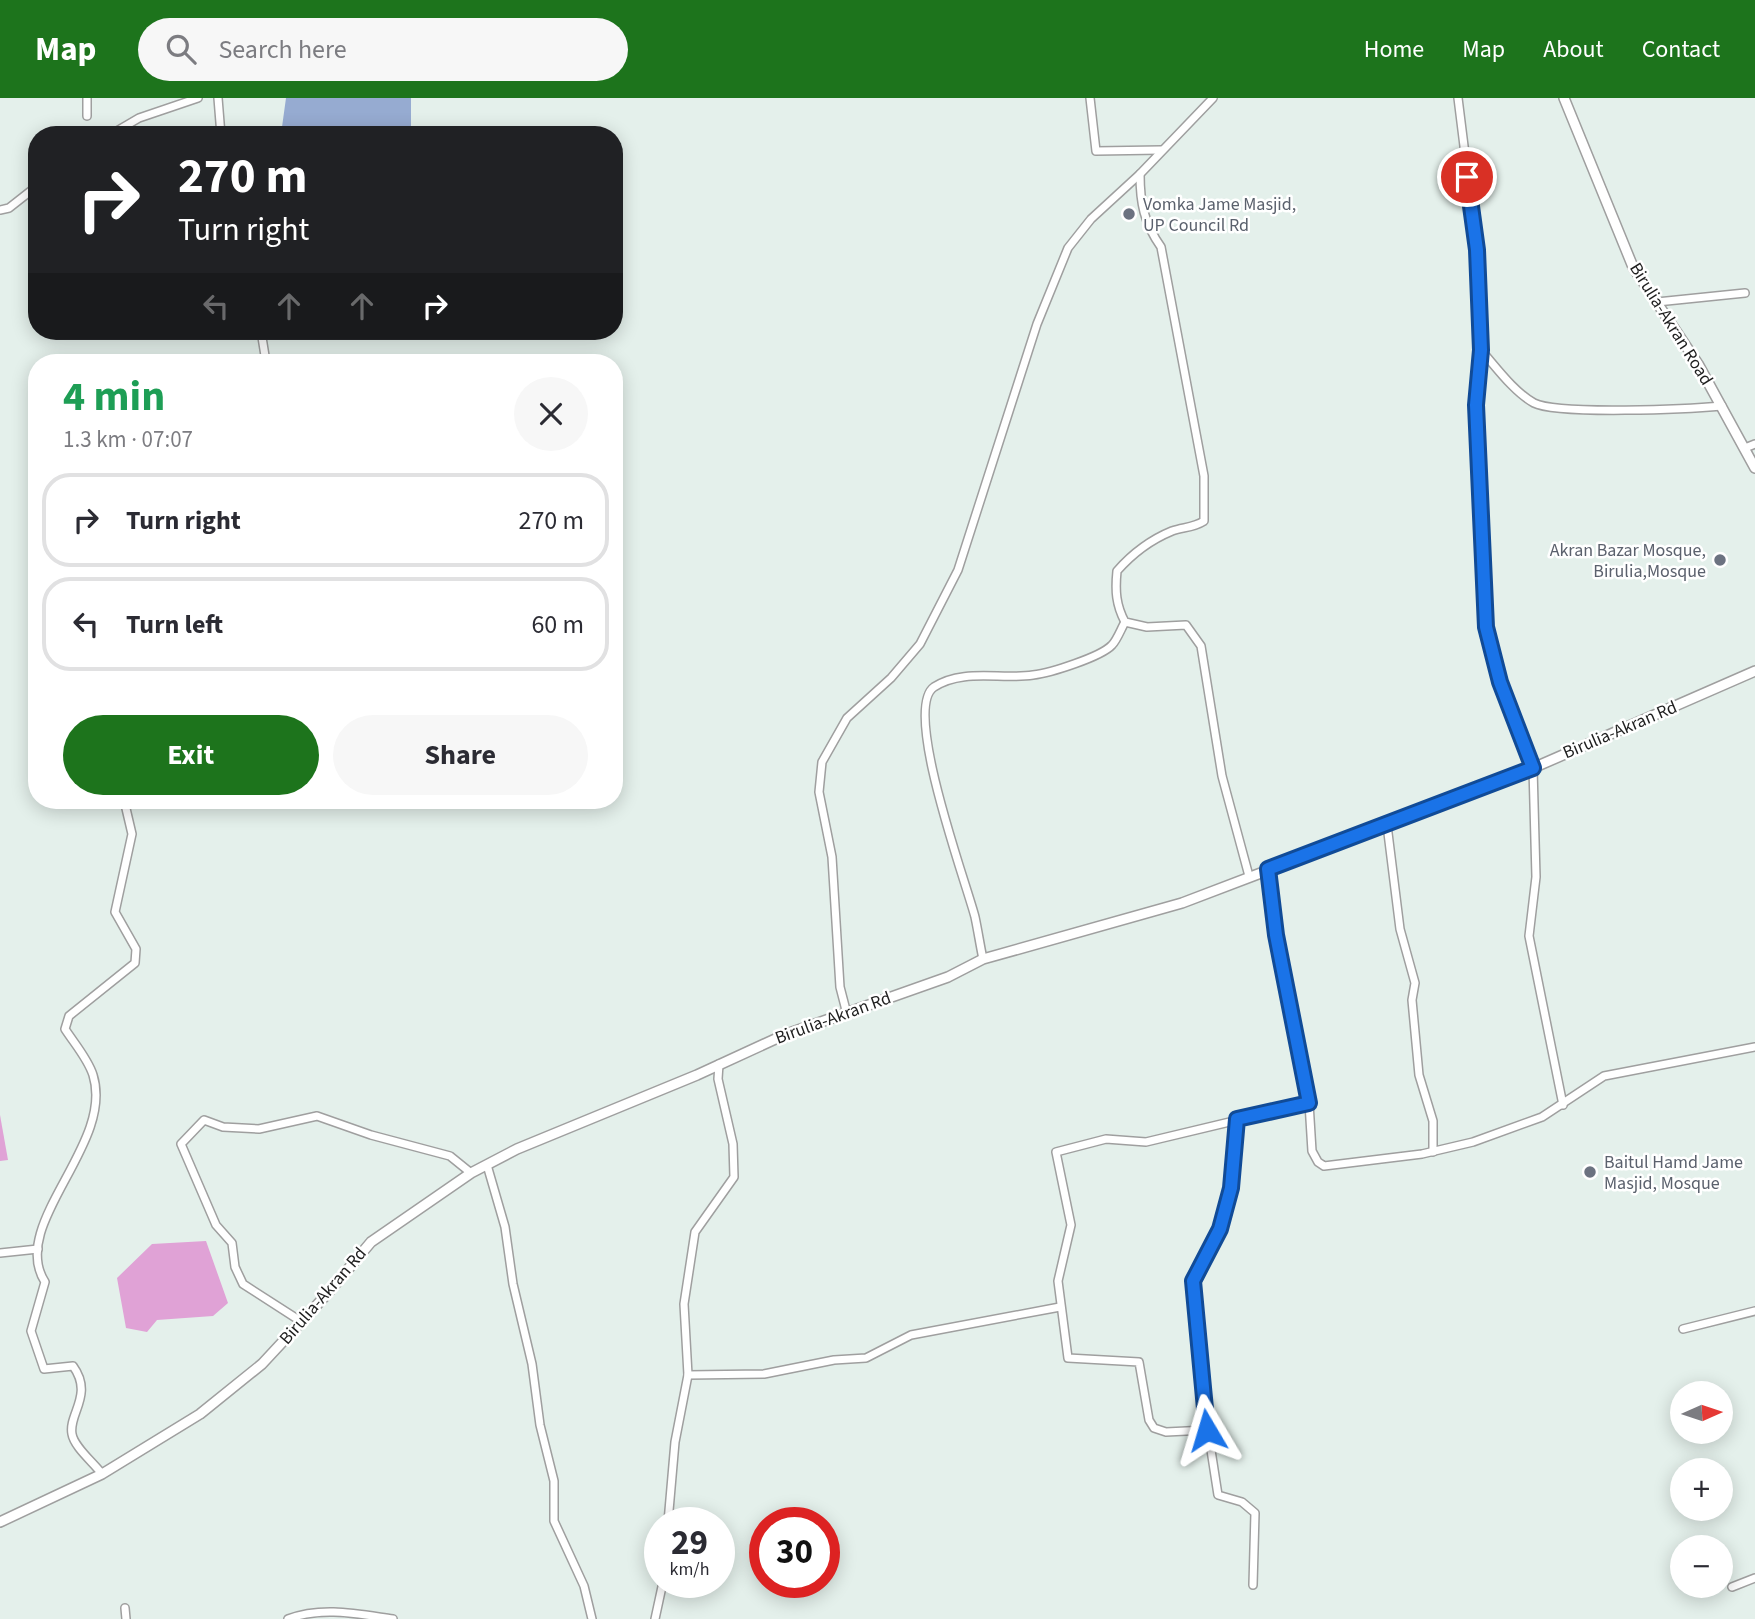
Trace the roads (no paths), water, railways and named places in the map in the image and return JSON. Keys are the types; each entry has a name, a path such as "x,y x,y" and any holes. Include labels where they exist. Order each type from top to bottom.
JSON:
{"street":[{"path":"87,98 87,116"},
{"path":"125,126 139,118 198,98"},
{"path":"218,98 220,126"},
{"path":"1090,98 1096,151 1161,150"},
{"path":"847,1014 840,987 832,857 819,792 822,762 847,718 891,678 920,644 958,570 1037,324 1068,247 1091,219 1140,174 1213,98"},
{"path":"1458,98 1477,250 1481,350 1476,405 1486,627 1500,682 1533,768 1536,877 1529,936 1563,1105"},
{"name":"Birulia-Akran Road","path":"1564,98 1633,267 1722,406 1755,468"},
{"path":"1125,622 1117,606 1117,571 1147,543 1174,530 1194,527 1204,522 1204,476 1161,247 1149,230 1140,205 1140,174"},
{"path":"0,210 9,208 28,193"},
{"path":"1657,302 1745,293"},
{"path":"1481,350 1535,403 1559,408 1672,411 1722,406"},
{"path":"1745,449 1755,444"},
{"path":"1125,622 1147,627 1186,625 1200,646 1222,776 1249,876"},
{"path":"983,959 975,918 940,805 924,714 926,697 933,688 968,676 1033,675 1074,663 1112,646 1125,622"},
{"name":"Birulia-Akran Rd","path":"0,1522 102,1474 200,1414 262,1364 371,1242 471,1173 528,1144 783,1035 948,977 983,959 1182,903 1387,825 1533,768 1755,671"},
{"path":"102,1474 72,1436 72,1426 81,1404 79,1374 73,1366 44,1369 31,1331 45,1282 38,1272 38,1241 95,1116 93,1076 65,1029 69,1016 135,962 136,949 115,912 132,834 126,809"},
{"path":"1387,825 1400,929 1416,983 1412,1000 1419,1075 1433,1121 1433,1152"},
{"path":"1268,869 1276,935 1309,1103 1312,1151 1318,1162 1324,1166 1433,1152 1521,1126 1563,1105 1604,1076 1755,1047"},
{"path":"669,1507 675,1443 688,1375 684,1304 695,1232 734,1177 733,1144 718,1079 719,1064"},
{"path":"1207,1430 1166,1432 1154,1428 1149,1420 1139,1362 1068,1358 1059,1307 1058,1281 1071,1225 1056,1152 1106,1139 1146,1142 1309,1103"},
{"path":"302,1322 243,1284 235,1267 232,1242 216,1225 180,1144 204,1120 223,1127 260,1129 317,1116 371,1135 450,1156 471,1173"},
{"path":"1237,1119 1231,1188 1224,1215 1193,1281 1207,1430 1218,1495 1242,1503 1255,1513 1253,1585"},
{"path":"487,1166 505,1227 513,1284 532,1364 540,1425 554,1481 554,1521 584,1586 592,1619"},
{"path":"0,1253 38,1249"},
{"path":"688,1375 764,1374 834,1360 866,1358 911,1335 1059,1307"},
{"path":"1683,1329 1755,1311"},
{"path":"1733,1587 1755,1578"},
{"path":"655,1619 660,1598"},
{"path":"125,1608 126,1619"},
{"path":"288,1619 305,1612 345,1612 393,1619"}],"place":[{"name":"Vomka Jame Masjid, UP Council Rd","path":"1129,214"},
{"name":"Akran Bazar Mosque, Birulia,Mosque","path":"1720,560"},
{"name":"Baitul Hamd Jame Masjid, Mosque","path":"1590,1172"}]}
